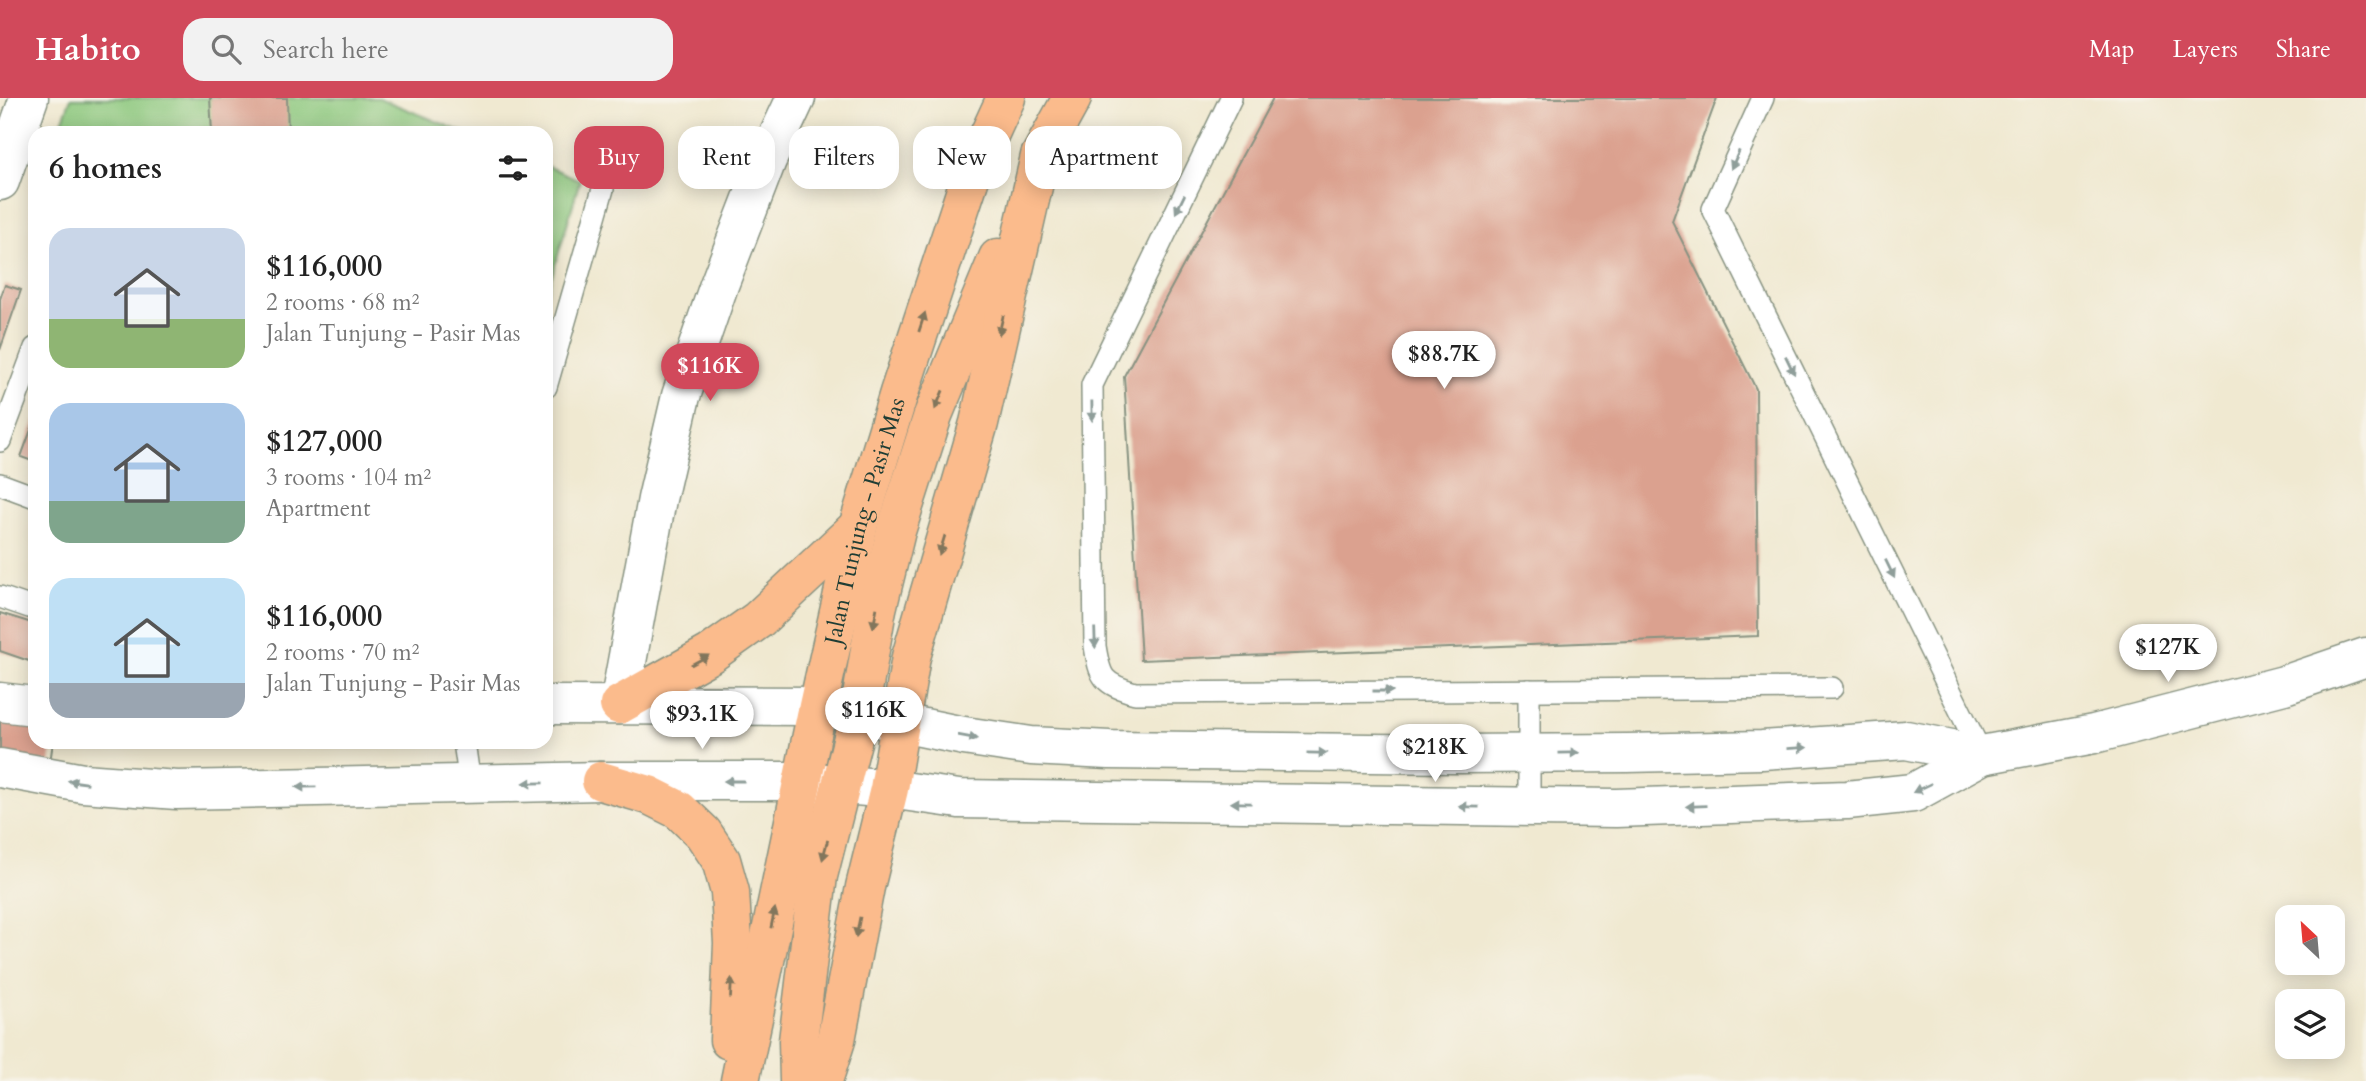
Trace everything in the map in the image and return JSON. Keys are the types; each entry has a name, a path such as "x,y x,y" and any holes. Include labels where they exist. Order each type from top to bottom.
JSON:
{"main road":[{"name":"Jalan Tunjung - Pasir Mas","path":"740,1081 858,527 972,172 1006,98"},
{"path":"1057,126 1072,98"},
{"path":"799,1081 798,1041 818,876 859,714 877,609 895,531 933,415 1026,189"},
{"path":"823,1081 836,1040 866,887 889,789 911,657 979,422 1032,189"},
{"path":"619,705 710,654 758,620 858,527"},
{"path":"601,781 649,795 679,810 703,833 721,860 730,892 733,943 727,1081"}],"street":[{"path":"0,181 29,98"},
{"path":"619,705 657,499 681,396 762,172 796,98"},
{"path":"0,768 83,783 177,790 601,781 802,781 959,799 1616,808 1860,799 1913,793 1982,755 2094,734 2284,685 2366,657"},
{"path":"0,702 28,705"},
{"path":"553,705 818,706 964,736 1031,746 1110,750 1529,754 1762,750 1906,740 1982,755"}],"lane":[{"path":"1231,98 1092,385 1095,646 1099,670 1113,687 1135,693 1832,688"},
{"path":"1763,98 1713,209 1982,755"},
{"path":"553,363 603,189"},
{"path":"0,441 28,367"},
{"path":"0,484 28,494"},
{"path":"0,597 28,607"},
{"path":"1529,690 1529,808"},
{"path":"465,749 470,784"}],"green space":[{"path":"71,98 379,98 448,126 61,126"},
{"path":"553,169 574,178 574,189 577,189 553,272"}],"building":[{"path":"210,98 287,98 288,126 212,126"},
{"path":"1273,98 1717,98 1672,221 1756,389 1758,636 1141,660 1124,376"},
{"path":"5,285 21,290 0,350 0,299"},
{"path":"28,438 28,460 21,457"},
{"path":"0,613 28,622 28,661 0,651"},
{"path":"0,718 28,718 28,749 52,749 50,763 0,757"}]}
